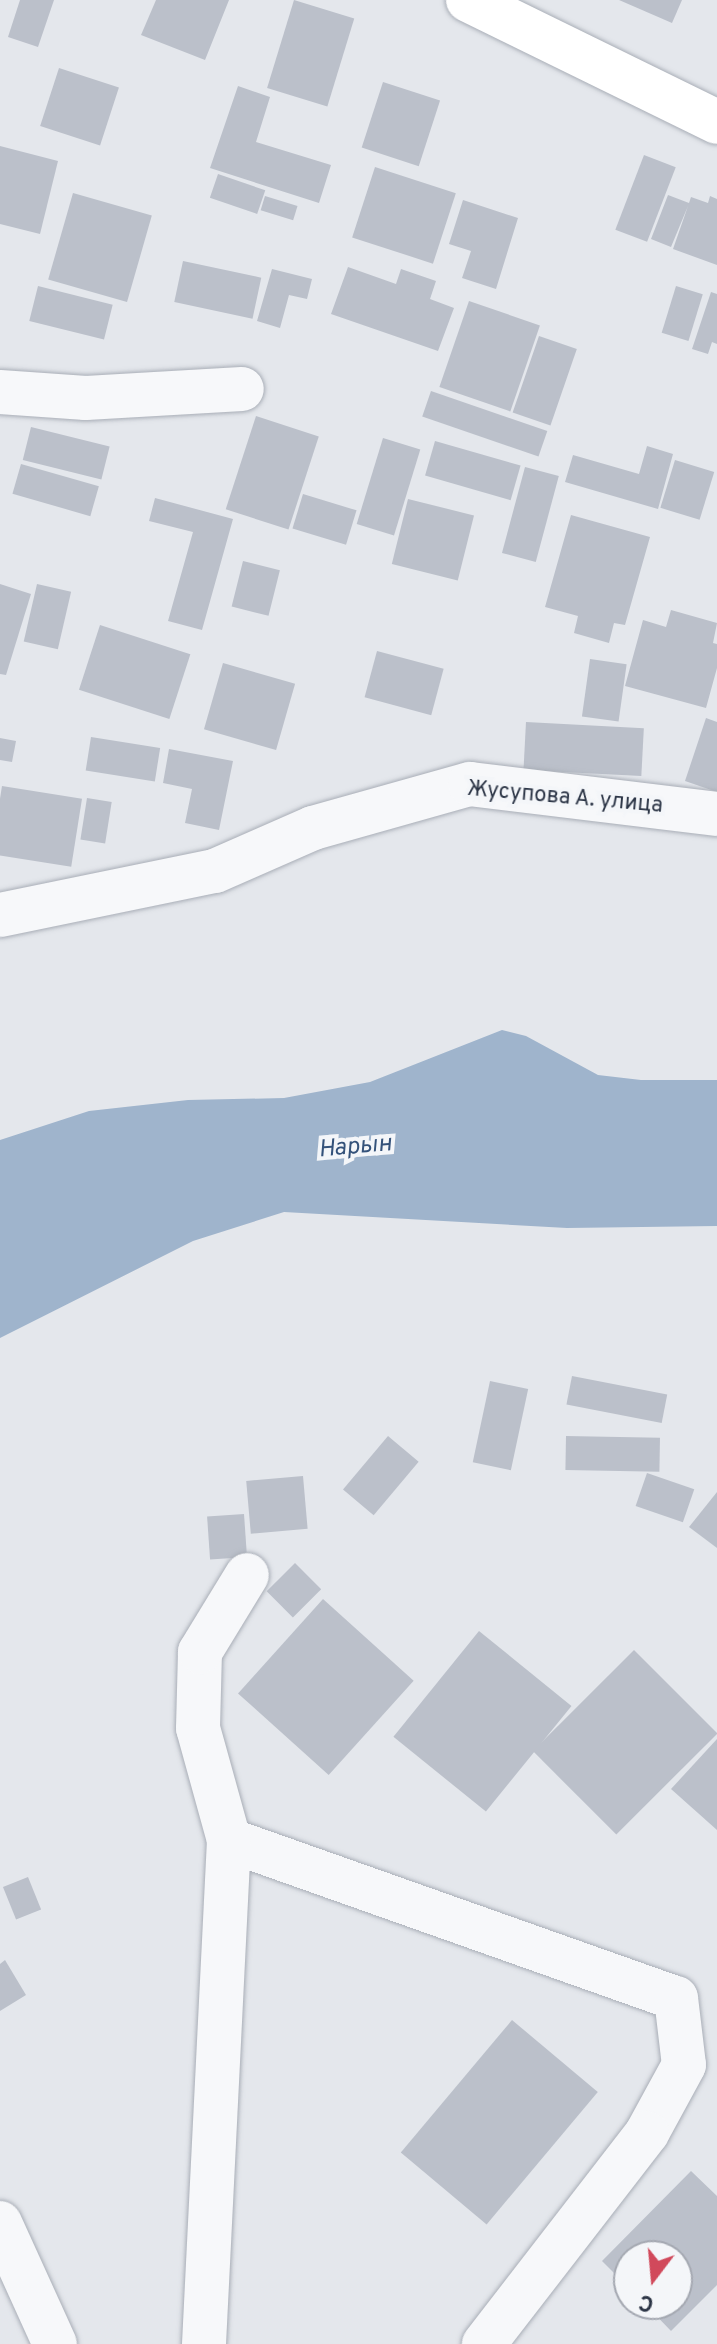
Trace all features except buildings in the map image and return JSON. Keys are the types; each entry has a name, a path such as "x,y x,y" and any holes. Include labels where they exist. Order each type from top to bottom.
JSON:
{"main road":[{"path":"468,0 717,122"}],"street":[{"path":"0,392 86,398 242,389"},
{"name":"Жусупова А. улица","path":"0,915 215,871 313,828 470,784 717,814"},
{"path":"204,2344 229,1840 198,1728 200,1652 247,1575"},
{"path":"229,1840 676,1998 684,2065 654,2120 484,2344"},
{"path":"0,2223 8,2269 55,2344"}],"water":[{"name":"Нарын","path":"502,1030 526,1036 598,1075 641,1080 717,1080 717,1226 567,1228 284,1212 193,1241 0,1338 0,1140 89,1111 188,1100 284,1098 370,1082"}]}
